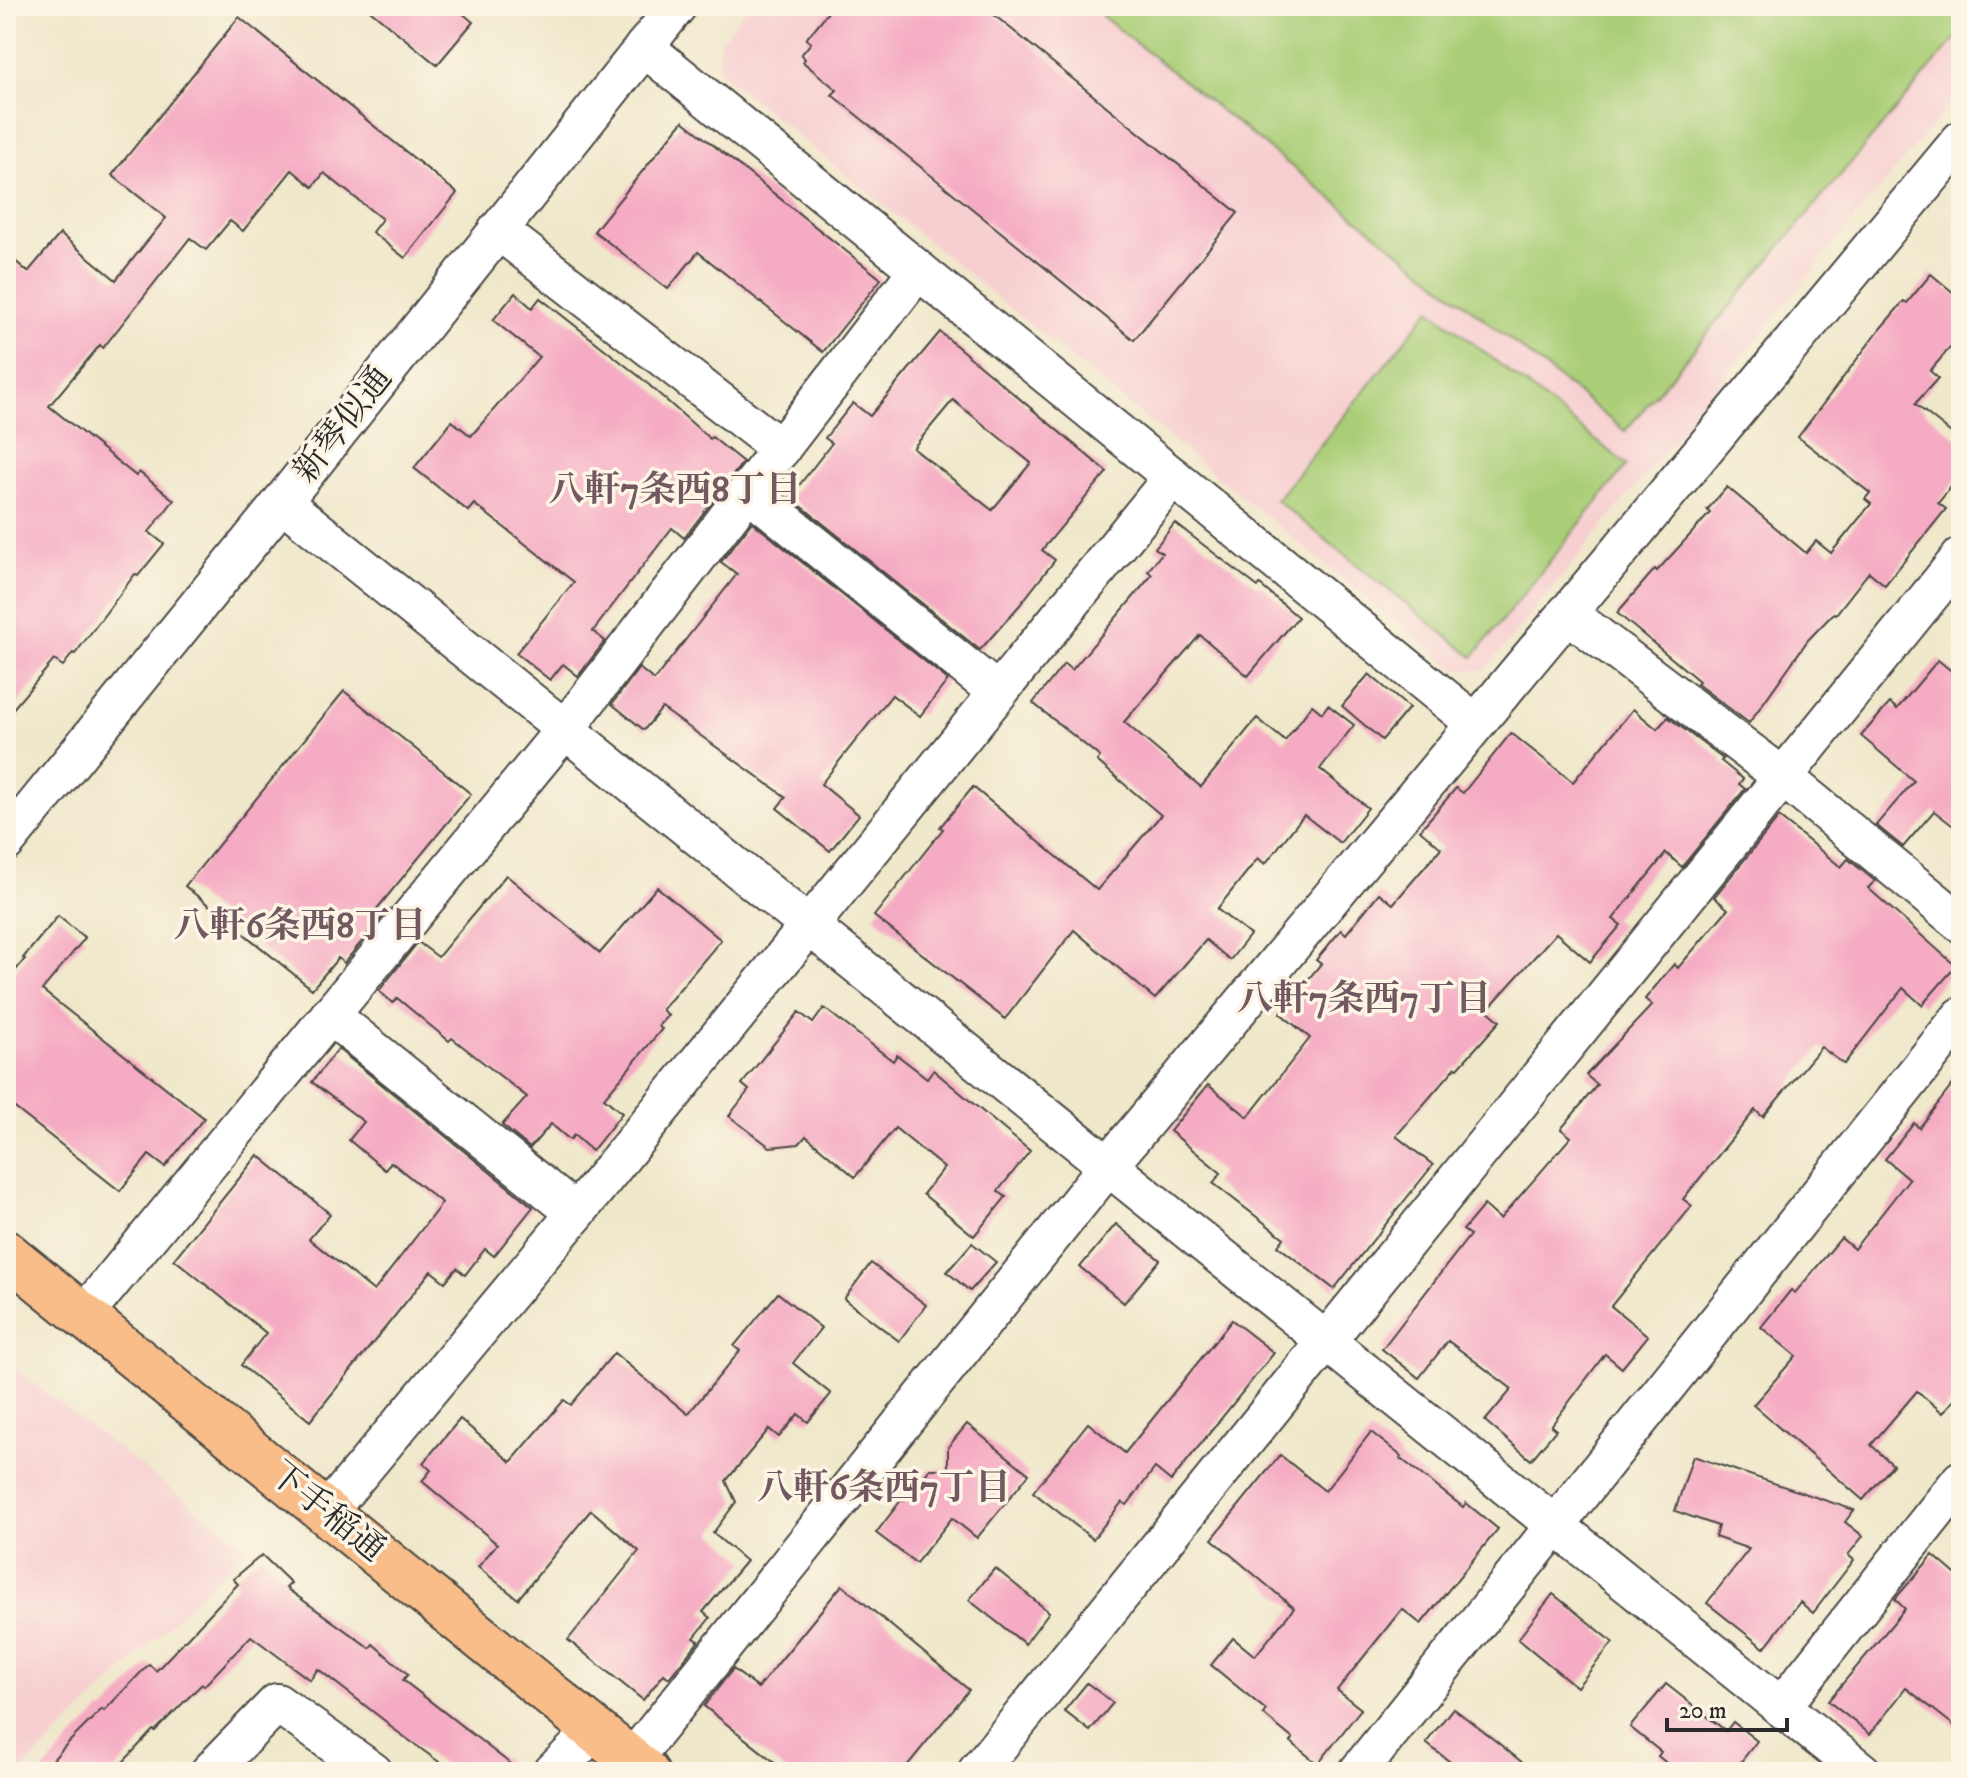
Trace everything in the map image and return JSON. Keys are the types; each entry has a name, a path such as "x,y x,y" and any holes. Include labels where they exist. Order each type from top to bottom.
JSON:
{"main road":[{"name":"下手稲通","path":"6,1253 639,1766"}],"street":[{"name":"新琴似通","path":"6,842 282,502 677,6"},
{"path":"644,47 1475,723"},
{"path":"639,1766 1108,1166 1961,140"},
{"path":"498,230 781,449"},
{"path":"84,1315 565,729 918,270"},
{"path":"327,1512 576,1213 1173,477"},
{"path":"748,491 997,692"},
{"path":"282,502 1862,1772"},
{"path":"977,1772 1961,557"},
{"path":"1567,613 1783,777 1961,923"},
{"path":"330,1015 576,1213"},
{"path":"1358,1772 1961,1017"},
{"path":"1781,1707 1961,1480"},
{"path":"210,1772 277,1703 373,1772"},
{"path":"553,1772 595,1730"}],"shaded area":[{"path":"748,6 1961,6 1961,90 1485,670 1455,670 717,70 720,41"},
{"path":"6,1362 247,1548 20,1772 6,1772"}],"green space":[{"path":"1110,6 1960,6 1961,32 1625,431 1102,16"},
{"path":"1430,309 1627,465 1473,657 1276,500"}],"building":[{"path":"365,6 454,6 473,22 437,65"},
{"path":"833,6 983,6 1238,213 1134,340 832,95 837,90 803,62 805,59 801,55 811,43 806,39"},
{"path":"239,17 457,193 405,258 372,232 382,219 324,173 313,187 292,170 243,231 230,221 206,250 190,238 103,348 100,345 49,406 136,476 139,472 174,500 149,532 164,544 138,576 135,574 75,654 63,666 54,660 6,717 6,253 28,272 60,234 116,280 166,218 112,175"},
{"path":"683,121 881,279 823,352 698,252 668,289 594,231"},
{"path":"1931,274 1961,299 1961,335 1930,371 1938,378 1915,404 1961,441 1961,475 1938,503 1946,509 1885,585 1869,572 1836,614 1808,640 1749,723 1697,684 1699,681 1617,613 1710,513 1707,510 1727,487 1806,553 1816,541 1831,553 1871,504 1865,499 1870,493 1798,437 1880,329"},
{"path":"515,293 532,308 540,298 640,377 710,439 712,437 743,462 684,538 672,528 593,631 605,641 578,676 563,664 550,680 516,653 574,582 474,504 468,511 414,468 452,421 471,436 539,357 493,320"},
{"path":"940,332 1107,472 1042,550 1055,560 980,650 790,497 832,443 825,438 853,403 870,416","holes":["953,400 1031,463 992,510 913,448"]},
{"path":"752,522 948,680 920,716 892,695 821,784 859,815 830,851 777,808 786,797 662,708 644,730 612,704 639,668 654,680 737,574 721,562"},
{"path":"1175,523 1298,617 1248,676 1200,635 1124,722 1201,787 1257,718 1285,741 1312,705 1322,713 1328,705 1354,725 1320,769 1368,808 1340,843 1304,815 1265,864 1258,858 1217,909 1250,935 1230,960 1206,940 1155,999 1074,930 1005,1019 874,916 973,787 1097,890 1161,815 1097,761 1100,757 1033,703 1064,664 1072,670 1152,575 1148,571 1162,553 1155,548"},
{"path":"1938,660 1961,679 1961,832 1934,811 1903,847 1876,825 1914,781 1861,736 1890,703 1897,709"},
{"path":"1369,674 1409,708 1382,740 1342,706"},
{"path":"344,691 471,794 376,910 383,916 344,963 338,958 312,989 185,886"},
{"path":"1633,709 1657,729 1668,717 1723,759 1721,761 1743,779 1739,784 1745,789 1682,867 1666,853 1613,919 1621,925 1590,962 1556,933 1487,1010 1500,1021 1396,1136 1433,1165 1334,1289 1278,1246 1284,1238 1213,1183 1221,1173 1170,1131 1208,1085 1248,1117 1310,1038 1280,1013 1321,964 1316,960 1341,930 1346,934 1379,893 1393,904 1441,848 1420,830 1456,788 1463,793 1511,733 1573,782"},
{"path":"1779,817 1841,867 1848,859 1875,881 1868,888 1956,966 1922,1005 1903,988 1844,1064 1821,1047 1763,1117 1755,1110 1683,1199 1692,1206 1611,1306 1648,1336 1622,1368 1605,1354 1551,1426 1556,1430 1531,1460 1485,1421 1512,1389 1448,1341 1419,1378 1382,1349 1470,1235 1463,1230 1484,1205 1500,1219 1571,1137 1561,1129 1597,1085 1586,1075 1652,1005 1645,999 1674,964 1678,968 1728,909 1714,897"},
{"path":"506,875 600,953 657,887 721,940 662,1010 668,1015 658,1026 662,1029 604,1098 622,1113 592,1151 574,1135 570,1140 551,1124 530,1148 502,1125 527,1097 452,1038 449,1041 397,998 393,1003 379,991 418,942 438,957"},
{"path":"58,916 85,938 42,990 204,1118 165,1167 149,1155 120,1191 6,1101 6,982"},
{"path":"824,1008 893,1061 897,1055 927,1078 933,1070 1030,1151 998,1191 1006,1197 974,1236 923,1194 944,1168 895,1128 855,1177 806,1136 799,1144 770,1147 729,1116 749,1090 742,1084 799,1012 813,1023"},
{"path":"338,1049 533,1207 494,1256 485,1249 465,1275 457,1268 445,1282 431,1271 310,1421 241,1365 266,1333 174,1259 258,1155 330,1214 309,1239 374,1291 442,1203 391,1162 385,1170 349,1140 364,1122 312,1082"},
{"path":"1961,1074 1961,1392 1943,1413 1917,1391 1871,1445 1893,1465 1863,1500 1753,1405 1796,1356 1761,1327 1791,1290 1795,1293 1841,1238 1854,1249 1909,1179 1885,1159 1914,1123 1919,1128"},
{"path":"1116,1224 1160,1260 1124,1303 1080,1267"},
{"path":"972,1243 996,1262 970,1291 947,1272"},
{"path":"871,1263 926,1305 899,1341 844,1299"},
{"path":"778,1293 821,1328 793,1363 831,1394 808,1422 798,1414 779,1437 769,1429 726,1481 736,1502 713,1533 746,1561 703,1612 710,1618 694,1638 699,1641 669,1678 664,1674 643,1700 568,1640 639,1551 591,1510 518,1599 478,1567 497,1544 422,1481 431,1470 423,1463 460,1419 511,1462 564,1400 571,1405 614,1353 688,1414 740,1351 734,1346"},
{"path":"1232,1320 1274,1353 1171,1481 1155,1468 1127,1505 1122,1502 1093,1539 1033,1492 1088,1423 1125,1453"},
{"path":"967,1424 1029,1474 977,1538 952,1518 916,1563 876,1533 930,1469 948,1469 948,1447"},
{"path":"1371,1432 1463,1507 1466,1503 1498,1529 1421,1624 1402,1609 1337,1690 1361,1709 1318,1764 1263,1714 1266,1710 1211,1665 1233,1638 1255,1656 1294,1608 1212,1539 1280,1455 1325,1491"},
{"path":"1693,1456 1854,1510 1845,1522 1863,1536 1848,1555 1854,1560 1813,1613 1800,1602 1764,1648 1707,1603 1749,1549 1715,1537 1718,1526 1675,1511"},
{"path":"262,1555 291,1583 286,1588 370,1648 373,1644 408,1674 403,1680 521,1772 453,1772 318,1669 310,1680 251,1636 114,1772 42,1772 149,1664 156,1671 238,1584 233,1579"},
{"path":"1933,1555 1961,1579 1961,1731 1906,1688 1870,1734 1828,1701 1905,1609 1895,1599"},
{"path":"995,1568 1049,1612 1025,1644 969,1600"},
{"path":"842,1585 969,1690 902,1772 787,1772 704,1706 733,1669 758,1688"},
{"path":"1553,1594 1613,1642 1577,1687 1518,1639"},
{"path":"1087,1683 1113,1703 1090,1731 1064,1711"},
{"path":"1666,1684 1726,1731 1733,1722 1757,1741 1733,1772 1677,1772 1658,1756 1661,1752 1630,1727"},
{"path":"1453,1708 1534,1772 1463,1772 1426,1743"}],"district":[{"name":"八軒7条西8丁目","path":"675,490"},
{"name":"八軒6条西8丁目","path":"300,926"},
{"name":"八軒7条西7丁目","path":"1364,999"},
{"name":"八軒6条西7丁目","path":"884,1488"}]}
